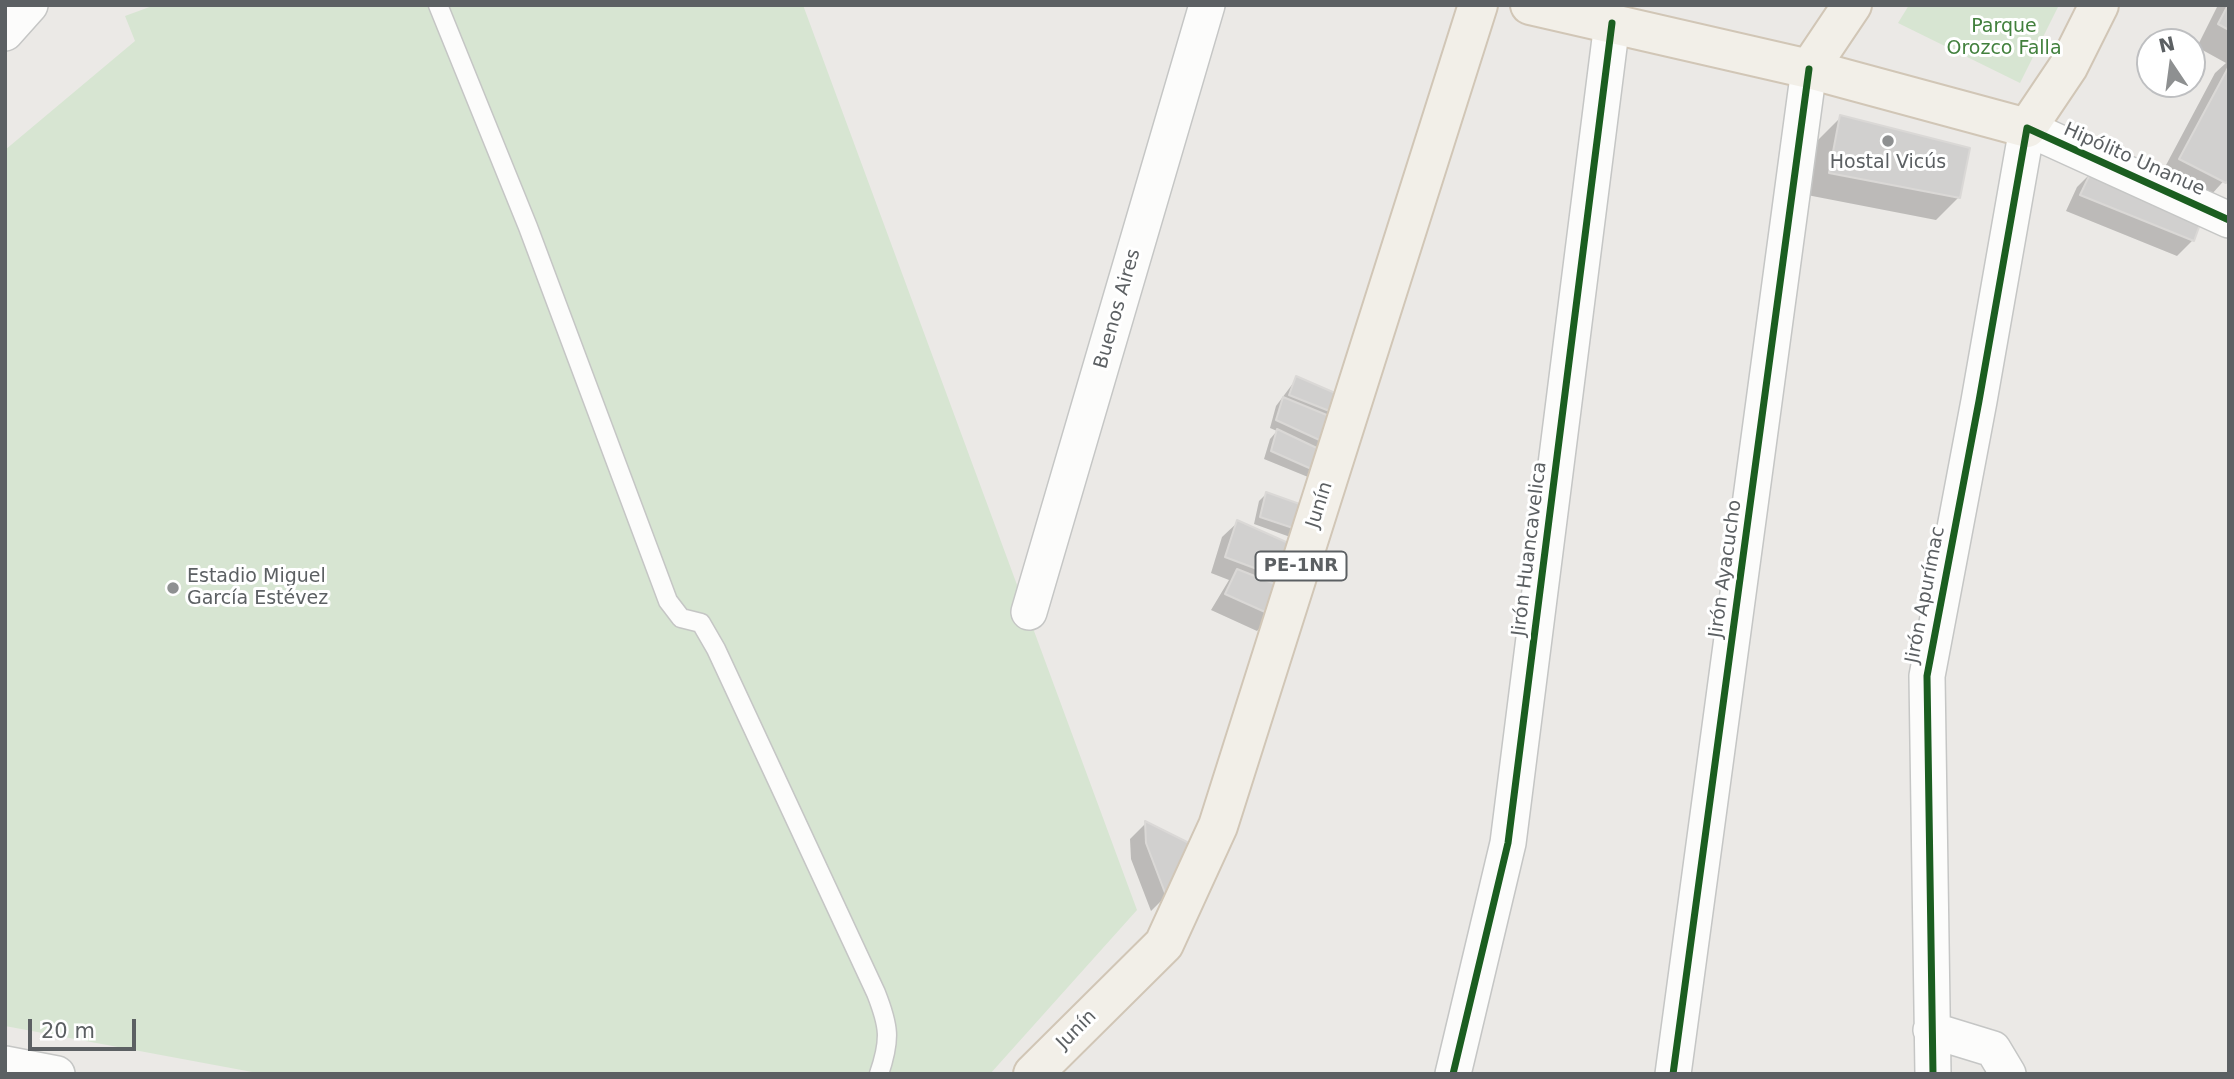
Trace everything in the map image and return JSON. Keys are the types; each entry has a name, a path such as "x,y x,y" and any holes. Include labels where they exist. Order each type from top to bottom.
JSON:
{"main road":[{"name":"Junín","path":"1032,1074 1164,944 1218,826 1478,5"},
{"name":"Hipólito Unanue","path":"1530,5 1809,69 2026,128"},
{"path":"1809,69 1852,5"},
{"path":"2026,128 2068,67 2099,5"}],"street":[{"path":"5,33 30,5"},
{"name":"Buenos Aires","path":"1029,612 1207,5"},
{"name":"Jirón Huancavelica","path":"1453,1074 1508,843 1612,23"},
{"name":"Jirón Ayacucho","path":"1673,1074 1809,69"},
{"name":"Hipólito Unanue","path":"2026,128 2229,219"},
{"name":"Jirón Apurímac","path":"1933,1074 1927,676 1979,401 2026,128"},
{"path":"1931,1030 1993,1049 2008,1074"},
{"path":"7,1067 57,1074"}],"lane":[{"path":"438,5 533,240 668,601 681,618 701,623 716,649 876,993 886,1018 889,1042 879,1074"}],"green space":[{"path":"155,5 803,5 1137,910 990,1074 263,1074 5,1026 5,150 135,41 125,16"},
{"name":"Parque Orozco Falla","path":"1909,5 2059,5 2020,83 1898,23"}],"building":[{"path":"2229,5 2229,30 2218,24"},
{"path":"2229,66 2229,179 2226,183 2179,159"},
{"path":"1840,115 1970,148 1960,198 1829,173"},
{"path":"2092,170 2203,216 2194,241 2080,195"},
{"path":"1296,376 1342,396 1337,414 1289,395"},
{"path":"1283,397 1334,418 1326,443 1276,420"},
{"path":"1277,429 1323,451 1316,471 1271,451"},
{"path":"1266,492 1308,507 1302,531 1260,517"},
{"path":"1237,520 1295,546 1281,578 1225,557"},
{"path":"1237,569 1285,588 1274,616 1225,594"},
{"path":"1145,821 1197,847 1167,898 1146,843"}],"cycle path":[{"path":"1453,1074 1508,843 1612,23"},
{"path":"1673,1074 1809,69"},
{"path":"1933,1074 1927,676 2027,128 2229,220"}],"place":[{"name":"Hostal Vicús","path":"1888,141"},
{"name":"Estadio Miguel García Estévez","path":"173,588"}]}
